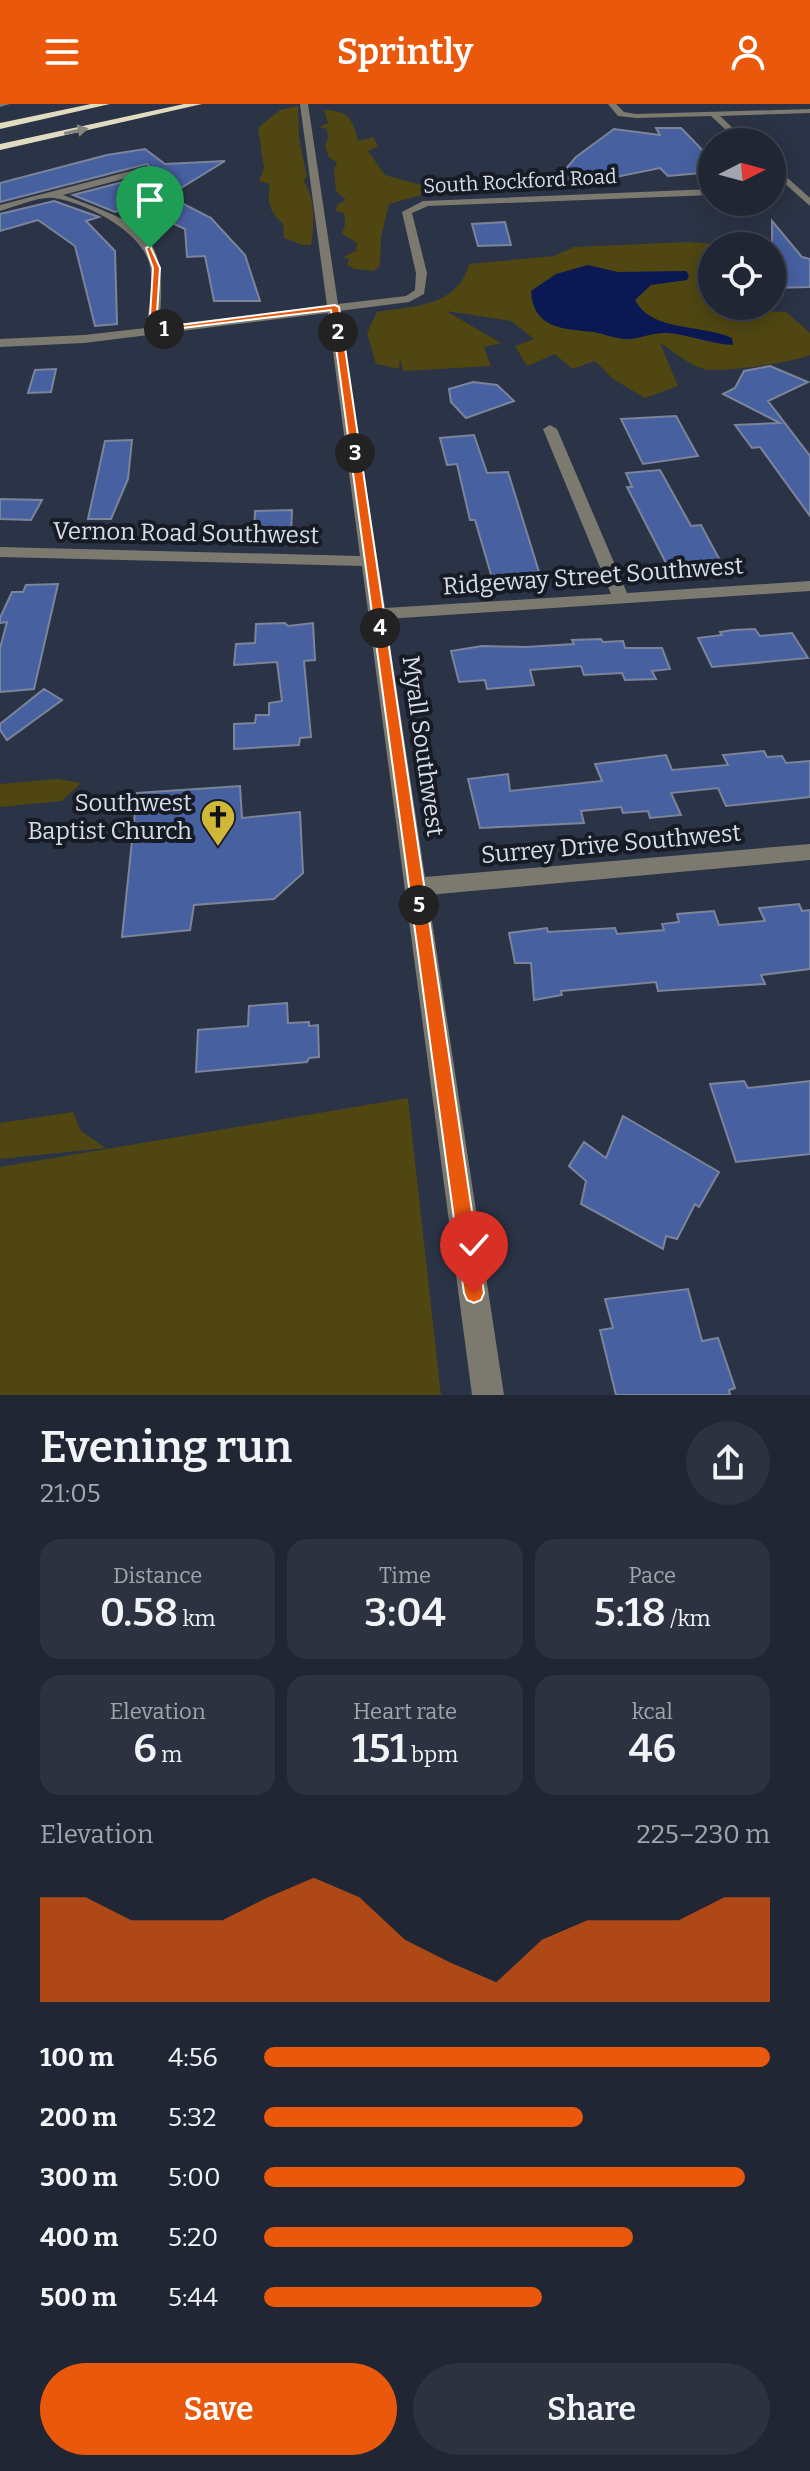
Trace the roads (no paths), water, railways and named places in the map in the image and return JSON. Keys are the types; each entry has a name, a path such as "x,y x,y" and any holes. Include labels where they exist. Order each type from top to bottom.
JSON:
{"highway":[{"path":"0,126 105,104"},
{"path":"0,147 197,104"}],"street":[{"name":"Myall Southwest","path":"304,104 488,1395"},
{"path":"612,104 627,116 810,111"},
{"path":"713,114 728,128"},
{"path":"0,208 146,170"},
{"path":"786,180 810,203"},
{"path":"786,189 810,188"},
{"name":"South Rockford Road","path":"0,343 84,339 400,301 420,292 423,281 406,217 410,209 419,205 698,193"},
{"path":"52,194 134,230 150,248 157,268 152,331"},
{"path":"550,429 621,598"},
{"name":"Vernon Road Southwest","path":"0,552 371,561"},
{"name":"Ridgeway Street Southwest","path":"378,614 810,586"},
{"name":"Surrey Drive Southwest","path":"416,887 810,852"}],"place":[{"name":"Southwest Baptist Church","path":"218,848"}]}
